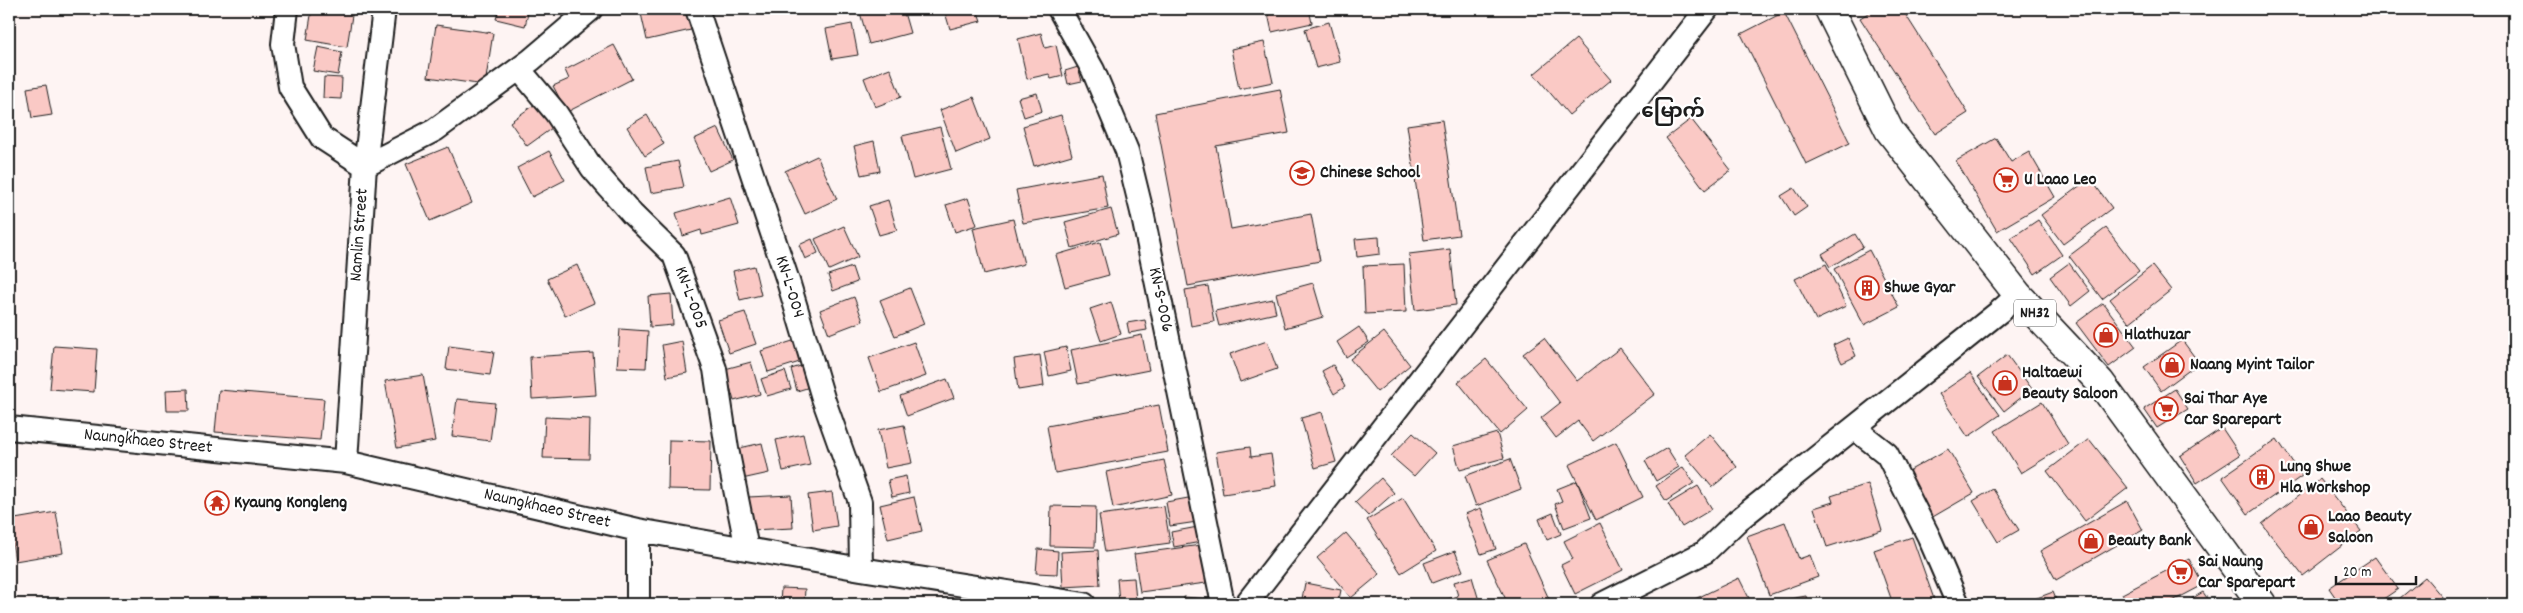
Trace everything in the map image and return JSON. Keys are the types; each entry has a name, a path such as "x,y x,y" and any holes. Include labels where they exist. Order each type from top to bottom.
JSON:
{"highway":[{"name":"NH32","path":"1829,9 1888,130 2018,295 2100,382 2262,604"}],"street":[{"path":"287,9 283,44 290,87 322,138 365,166 435,130 519,69 591,9"},
{"name":"Namlin Street","path":"346,462 365,166 384,9"},
{"name":"KN-L-004","path":"697,9 785,272 823,398 860,502 861,569"},
{"name":"KN-S-006","path":"1059,9 1093,70 1127,151 1142,212 1223,604"},
{"path":"1246,604 1707,9"},
{"name":"KN-L-005","path":"519,69 556,113 592,168 632,214 674,255 715,369 727,449 747,549"},
{"path":"1602,604 1705,552 1737,521 2018,295"},
{"name":"Naungkhaeo Street","path":"9,428 346,462 638,530 861,569 1084,604"},
{"path":"1854,428 1887,454 1930,537 1958,604"},
{"path":"638,530 638,604"}],"building":[{"path":"312,9 353,9 347,47 307,40"},
{"path":"499,9 529,9 525,26 496,19"},
{"path":"640,9 690,9 695,29 647,40"},
{"path":"859,9 903,9 910,33 869,44"},
{"path":"944,9 977,9 981,21 950,29"},
{"path":"1267,9 1309,9 1312,23 1272,32"},
{"path":"1875,9 1902,9 1968,113 1935,134 1860,18"},
{"path":"1784,12 1850,143 1806,164 1741,34"},
{"path":"1329,22 1340,62 1316,68 1305,29"},
{"path":"852,24 858,55 832,59 826,29"},
{"path":"436,25 493,33 485,85 428,77"},
{"path":"1041,33 1045,48 1056,45 1063,76 1051,79 1049,74 1027,79 1018,39"},
{"path":"1576,39 1611,80 1569,115 1534,74"},
{"path":"1264,42 1273,82 1239,89 1231,49"},
{"path":"614,45 632,79 567,112 553,86 569,79 565,70"},
{"path":"318,47 342,52 338,75 313,71"},
{"path":"1078,67 1082,81 1068,84 1065,71"},
{"path":"890,68 901,97 875,107 864,78"},
{"path":"324,77 342,78 341,99 323,98"},
{"path":"46,85 52,115 32,118 27,88"},
{"path":"1280,89 1289,133 1216,146 1231,229 1311,214 1320,261 1188,286 1155,113"},
{"path":"1037,93 1042,111 1024,117 1018,98"},
{"path":"974,97 990,139 956,153 940,110"},
{"path":"535,104 552,128 527,146 510,122"},
{"path":"647,115 664,144 645,156 627,127"},
{"path":"1061,115 1072,155 1034,166 1023,126"},
{"path":"1691,119 1731,170 1705,190 1666,138"},
{"path":"1442,120 1459,235 1424,240 1407,125"},
{"path":"940,127 951,169 913,179 902,136"},
{"path":"718,128 733,160 709,171 694,139"},
{"name":"U Laao Leo","path":"1996,138 2011,162 2029,152 2055,197 1997,231 1956,161"},
{"path":"874,141 880,171 861,175 854,146"},
{"path":"448,147 472,203 430,221 406,164"},
{"path":"549,151 565,180 532,197 517,168"},
{"path":"817,156 837,199 805,214 785,171"},
{"path":"678,161 684,187 651,193 646,167"},
{"path":"1102,174 1108,208 1023,223 1016,190"},
{"path":"2090,178 2112,208 2063,244 2041,215"},
{"path":"1794,188 1807,207 1794,216 1781,196"},
{"path":"730,197 739,225 702,235 701,230 683,236 676,213"},
{"path":"968,198 977,225 955,232 946,205"},
{"path":"888,200 897,230 879,235 869,206"},
{"path":"1111,209 1118,234 1072,248 1065,222"},
{"path":"1013,219 1024,264 984,274 973,228"},
{"path":"2038,220 2062,255 2035,274 2011,238"},
{"path":"844,226 858,257 829,270 815,239"},
{"path":"2106,228 2139,271 2102,299 2069,256"},
{"path":"1855,234 1863,247 1830,267 1822,254"},
{"path":"1379,237 1380,254 1357,257 1355,239"},
{"path":"812,239 818,253 805,259 799,245"},
{"path":"1100,242 1109,275 1065,287 1056,255"},
{"path":"1450,249 1456,305 1415,310 1409,254"},
{"name":"Shwe Gyar","path":"1869,250 1899,307 1864,325 1834,269"},
{"path":"2069,263 2090,291 2071,306 2050,277"},
{"path":"1404,264 1406,312 1365,314 1363,266"},
{"path":"1826,264 1846,306 1816,320 1795,279"},
{"path":"577,265 594,303 565,316 547,279"},
{"path":"754,266 761,295 740,300 733,271"},
{"path":"2152,266 2171,290 2129,323 2110,299"},
{"path":"852,267 857,282 833,291 828,275"},
{"path":"1313,283 1323,317 1285,328 1276,293"},
{"path":"1208,286 1214,322 1191,326 1185,290"},
{"path":"910,288 924,324 895,336 880,300"},
{"path":"671,294 673,325 650,327 648,296"},
{"path":"854,297 863,321 829,334 820,310"},
{"path":"1273,299 1276,313 1219,326 1215,311"},
{"path":"1111,302 1121,334 1101,341 1090,309"},
{"name":"Hlathuzar","path":"2103,303 2136,347 2109,367 2076,323"},
{"path":"745,312 756,344 729,353 718,320"},
{"path":"1145,320 1147,330 1129,333 1127,323"},
{"path":"1359,327 1369,342 1346,357 1337,342"},
{"path":"620,329 648,331 646,368 617,367"},
{"path":"1384,332 1410,365 1377,392 1350,359"},
{"path":"1142,335 1149,370 1078,384 1071,350"},
{"path":"1544,338 1577,381 1620,348 1655,394 1593,441 1578,421 1556,438 1541,418 1560,403 1523,354"},
{"path":"1848,338 1856,356 1842,363 1833,345"},
{"path":"799,339 806,360 768,372 761,351"},
{"name":"Naang Myint Tailor","path":"2182,340 2199,363 2161,391 2144,367"},
{"path":"682,341 687,373 667,377 662,345"},
{"path":"1267,341 1277,369 1240,382 1230,354"},
{"path":"914,342 926,376 881,392 869,358"},
{"path":"54,346 97,349 94,392 50,389"},
{"path":"449,346 494,352 490,375 446,369"},
{"path":"1066,347 1071,371 1049,376 1044,352"},
{"path":"593,353 596,395 532,399 530,357"},
{"path":"1040,355 1044,386 1018,390 1014,359"},
{"name":"Haltaewi Beauty Saloon","path":"2007,355 2032,389 2004,411 1978,377"},
{"path":"1486,359 1528,410 1500,434 1458,382"},
{"path":"751,362 760,394 734,401 725,369"},
{"path":"807,364 813,386 797,391 791,369"},
{"path":"1333,365 1345,387 1334,394 1322,371"},
{"path":"785,371 791,389 767,396 761,379"},
{"path":"1970,373 2000,415 1968,437 1939,394"},
{"path":"423,375 435,441 397,448 385,381"},
{"path":"947,379 954,398 907,416 900,396"},
{"path":"188,389 189,411 167,411 166,390"},
{"name":"Sai Thar Aye Car Sparepart","path":"2175,389 2188,409 2157,428 2144,409"},
{"path":"219,390 324,399 320,440 215,432"},
{"path":"457,399 495,403 490,441 452,436"},
{"path":"2042,402 2068,444 2021,473 1995,431"},
{"path":"1159,405 1168,452 1055,473 1047,426"},
{"path":"1322,412 1336,462 1315,468 1301,418"},
{"path":"545,417 590,419 589,459 543,458"},
{"path":"904,425 912,463 886,468 878,430"},
{"path":"2222,428 2240,455 2197,483 2180,456"},
{"path":"1413,433 1435,453 1414,476 1391,456"},
{"path":"1497,433 1504,458 1460,470 1453,446"},
{"path":"803,434 810,465 783,471 776,440"},
{"path":"1710,434 1737,467 1712,487 1685,455"},
{"path":"2089,439 2128,488 2085,521 2047,471"},
{"name":"Lung Shwe Hla Workshop","path":"2277,439 2302,476 2248,514 2222,477"},
{"path":"669,440 711,441 710,490 668,489"},
{"path":"1616,442 1643,497 1596,520 1569,465"},
{"path":"762,443 769,473 742,479 735,449"},
{"path":"1250,447 1251,457 1271,454 1276,486 1223,494 1216,452"},
{"path":"1667,448 1679,467 1656,481 1645,461"},
{"path":"1948,449 1974,493 1931,518 1905,473"},
{"path":"1510,459 1521,489 1476,506 1465,476"},
{"path":"1164,460 1172,495 1113,508 1106,472"},
{"path":"1683,467 1694,483 1666,501 1656,486"},
{"path":"906,476 909,493 892,497 888,480"},
{"path":"1381,478 1394,493 1368,516 1355,502"},
{"name":"Laao Beauty Saloon","path":"2320,479 2361,531 2303,576 2262,524"},
{"path":"1577,481 1591,518 1564,528 1555,504 1562,501 1557,489"},
{"path":"1868,484 1882,530 1827,547 1814,508 1833,502 1831,496"},
{"path":"1698,486 1712,509 1682,527 1668,504"},
{"path":"1993,489 2019,530 1998,542 1973,501"},
{"path":"832,492 837,526 813,530 808,495"},
{"path":"791,495 793,528 751,530 748,497"},
{"path":"914,497 922,531 888,539 880,505"},
{"path":"1194,497 1197,522 1170,526 1166,502"},
{"path":"1403,498 1436,551 1401,573 1367,520"},
{"name":"Beauty Bank","path":"2127,501 2143,530 2056,580 2040,551"},
{"path":"1051,506 1096,507 1095,547 1050,546"},
{"path":"1164,506 1170,543 1105,552 1099,515"},
{"path":"1481,508 1496,549 1481,554 1465,514"},
{"path":"56,512 63,553 15,561 9,520"},
{"path":"1553,513 1561,534 1547,540 1539,519"},
{"path":"1785,522 1799,559 1810,555 1818,577 1769,595 1747,536"},
{"path":"1600,523 1623,570 1575,594 1561,565 1573,559 1564,541"},
{"path":"1203,526 1206,541 1174,547 1171,532"},
{"path":"1346,533 1380,574 1351,598 1317,558"},
{"path":"1912,537 1934,599 1917,604 1893,604 1874,550"},
{"path":"1524,544 1549,599 1537,604 1508,604 1487,560"},
{"path":"1201,545 1206,583 1140,592 1134,554"},
{"path":"1038,549 1058,551 1057,574 1036,573"},
{"path":"1098,550 1100,585 1063,587 1061,552"},
{"path":"1455,551 1463,571 1432,583 1424,563"},
{"path":"2375,557 2398,589 2376,604 2340,604 2329,588"},
{"name":"Sai Naung Car Sparepart","path":"2189,559 2203,585 2167,604 2128,604 2122,594"},
{"path":"1472,577 1480,604 1446,604 1445,600 1458,596 1454,582"},
{"path":"2425,577 2448,604 2393,604"},
{"path":"1134,578 1136,601 1119,602 1117,579"},
{"path":"1739,578 1752,604 1697,604 1695,599"},
{"path":"1305,583 1341,590 1338,604 1301,604"},
{"path":"781,588 805,589 804,604 780,604"},
{"path":"2053,592 2058,604 2030,604 2029,601"},
{"path":"2203,592 2211,604 2183,604"},
{"path":"1806,596 1808,604 1768,604 1768,603"},
{"path":"1184,597 1208,599 1208,604 1184,604"},
{"path":"48,602 79,602 79,604 48,604"}],"place":[{"name":"Chinese School","path":"1302,173"},
{"name":"U Laao Leo","path":"2006,180"},
{"name":"Shwe Gyar","path":"1867,288"},
{"name":"Hlathuzar","path":"2106,335"},
{"name":"Naang Myint Tailor","path":"2172,365"},
{"name":"Haltaewi Beauty Saloon","path":"2005,383"},
{"name":"Sai Thar Aye Car Sparepart","path":"2166,409"},
{"name":"Lung Shwe Hla Workshop","path":"2262,477"},
{"name":"Kyaung Kongleng","path":"217,503"},
{"name":"Laao Beauty Saloon","path":"2311,527"},
{"name":"Beauty Bank","path":"2091,541"},
{"name":"Sai Naung Car Sparepart","path":"2180,572"}],"district":[{"name":"မြောက်","path":"1673,113"}]}
